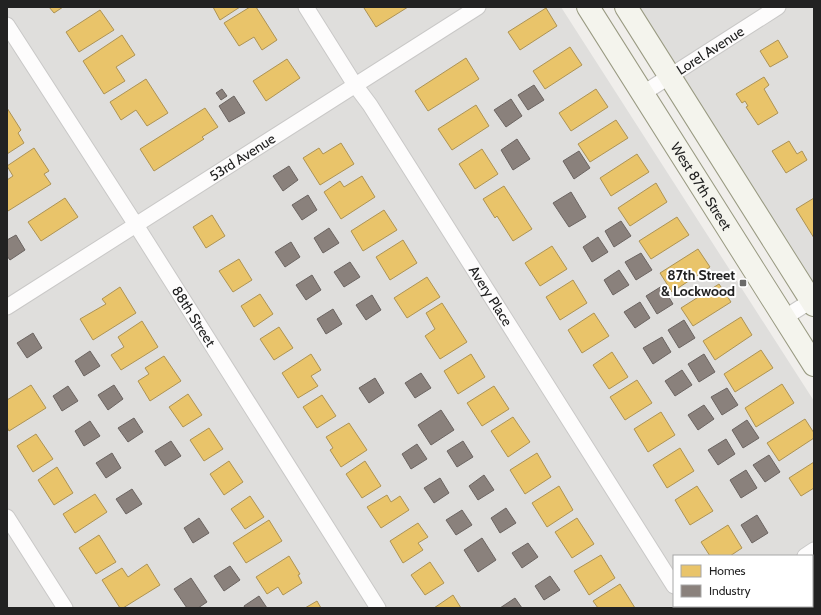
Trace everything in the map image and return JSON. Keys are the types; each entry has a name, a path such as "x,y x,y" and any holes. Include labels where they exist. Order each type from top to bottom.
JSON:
{"main road":[{"name":"West 87th Street","path":"588,7 814,365"},
{"path":"626,7 813,302"}],"street":[{"name":"Avery Place","path":"306,7 355,85 370,105 673,584"},
{"name":"53rd Avenue","path":"7,307 478,7"},
{"name":"Lorel Avenue","path":"642,94 778,7"},
{"name":"88th Street","path":"7,26 136,225 378,608"},
{"path":"784,318 813,302"},
{"path":"7,517 65,608"}],"shaded area":[{"path":"7,7 561,7 814,401 814,608 7,608"},
{"path":"633,7 814,7 814,292"}],"building: Homes":[{"path":"49,7 63,7 54,13"},
{"path":"213,7 240,7 220,20"},
{"path":"250,7 256,7 277,40 262,50 254,37 239,46 224,23"},
{"path":"408,7 376,27 364,8"},
{"path":"546,8 557,26 520,50 508,32"},
{"path":"100,10 114,30 79,52 66,32"},
{"path":"122,35 135,55 116,67 125,81 104,94 83,61"},
{"path":"778,40 788,57 770,67 760,51"},
{"path":"570,47 582,65 545,89 533,71"},
{"path":"466,58 479,79 428,111 415,91"},
{"path":"287,59 300,78 266,101 253,81"},
{"path":"764,77 769,85 764,89 778,113 758,125 746,107 748,106 745,101 742,103 736,94"},
{"path":"146,79 168,113 147,126 136,110 121,120 110,102"},
{"path":"596,89 608,107 571,131 559,113"},
{"path":"476,105 489,126 452,150 438,129"},
{"path":"7,108 21,130 18,133 24,143 7,154"},
{"path":"205,108 218,127 202,137 204,139 154,171 140,149"},
{"path":"616,120 628,138 590,162 578,144"},
{"path":"789,141 797,154 802,151 807,160 786,173 772,151"},
{"path":"341,143 354,164 320,185 303,158 319,148 323,154"},
{"path":"34,148 49,171 44,174 51,184 8,211 7,180 13,176 7,166"},
{"path":"482,149 498,174 475,189 459,164"},
{"path":"637,154 649,172 611,196 600,178"},
{"path":"362,176 375,197 341,219 324,192 340,181 344,187"},
{"path":"656,183 667,202 630,226 618,208"},
{"path":"504,186 532,229 513,241 497,216 495,218 483,199"},
{"path":"65,198 78,217 41,241 28,222"},
{"path":"814,198 814,238 796,209"},
{"path":"384,210 397,230 363,251 351,231"},
{"path":"212,215 225,236 206,248 193,227"},
{"path":"677,217 689,235 651,259 639,241"},
{"path":"403,240 417,263 390,280 376,257"},
{"path":"552,246 567,269 540,286 525,263"},
{"path":"698,249 710,267 672,292 660,273"},
{"path":"239,259 252,280 233,292 219,271"},
{"path":"427,277 440,297 407,318 394,298"},
{"path":"573,280 587,303 560,320 546,297"},
{"path":"719,284 731,302 693,326 681,308"},
{"path":"120,287 136,313 93,340 80,319 106,304 102,299"},
{"path":"260,294 273,314 254,327 241,306"},
{"path":"442,303 467,342 440,359 425,336 435,329 426,313"},
{"path":"594,313 609,336 582,353 568,330"},
{"path":"741,317 752,335 715,360 703,341"},
{"path":"142,321 158,347 121,370 111,355 124,347 118,337"},
{"path":"279,327 293,348 274,360 260,339"},
{"path":"761,350 773,368 735,392 724,374"},
{"path":"612,352 628,377 609,389 593,365"},
{"path":"311,354 321,370 311,376 318,386 298,398 282,373"},
{"path":"471,354 485,377 458,394 444,371"},
{"path":"164,356 181,381 150,401 138,381 149,374 145,368"},
{"path":"637,380 652,403 625,420 610,397"},
{"path":"782,384 794,403 756,427 745,408"},
{"path":"31,385 46,408 9,431 7,427 7,400"},
{"path":"494,386 509,409 482,426 467,403"},
{"path":"188,394 202,415 183,427 169,407"},
{"path":"322,395 336,416 317,428 303,407"},
{"path":"661,412 675,435 648,452 634,429"},
{"path":"513,417 530,442 508,457 491,431"},
{"path":"805,419 814,433 814,438 779,461 767,443"},
{"path":"349,423 367,450 341,467 330,450 333,448 326,437"},
{"path":"209,428 223,449 204,461 190,440"},
{"path":"36,434 53,459 33,472 17,446"},
{"path":"680,448 694,471 667,488 653,465"},
{"path":"537,453 551,477 525,494 510,470"},
{"path":"229,461 243,482 224,495 210,474"},
{"path":"365,461 381,486 362,498 346,474"},
{"path":"814,462 814,488 801,496 789,478"},
{"path":"57,467 73,493 54,505 38,480"},
{"path":"559,486 573,510 547,527 532,503"},
{"path":"697,486 713,511 690,525 675,500"},
{"path":"95,494 107,512 75,533 63,514"},
{"path":"387,495 391,502 400,496 409,510 381,528 367,507"},
{"path":"250,496 264,517 245,529 231,509"},
{"path":"577,518 594,544 572,558 555,532"},
{"path":"269,520 282,541 246,563 233,543"},
{"path":"418,523 428,537 418,543 423,550 403,563 390,541"},
{"path":"728,525 742,548 732,555 709,555 701,542"},
{"path":"99,535 116,562 96,574 79,548"},
{"path":"601,555 615,578 589,595 574,571"},
{"path":"289,556 300,574 298,575 302,583 283,595 278,587 267,594 256,577"},
{"path":"430,562 444,583 425,595 411,575"},
{"path":"147,564 160,585 123,608 120,608 102,580 122,568 128,577"},
{"path":"620,584 635,608 598,608 593,601"},
{"path":"453,595 461,608 434,608"},
{"path":"317,601 321,608 305,608"}],"building: Industry":[{"path":"534,85 544,100 528,110 518,95"},
{"path":"222,89 227,96 221,100 216,93"},
{"path":"234,96 245,113 229,122 219,106"},
{"path":"511,99 522,116 506,127 494,110"},
{"path":"517,139 530,159 513,170 501,150"},
{"path":"579,151 590,168 574,179 563,161"},
{"path":"289,166 298,180 283,191 273,176"},
{"path":"571,192 586,217 569,227 553,203"},
{"path":"308,195 317,210 302,220 292,205"},
{"path":"621,221 631,236 614,247 605,231"},
{"path":"329,228 339,243 323,253 314,238"},
{"path":"16,235 25,250 10,260 7,256 7,240"},
{"path":"598,237 608,252 592,262 583,247"},
{"path":"291,242 300,257 285,267 275,252"},
{"path":"641,253 652,270 636,280 625,262"},
{"path":"350,262 360,277 344,287 334,272"},
{"path":"619,270 629,285 613,295 604,280"},
{"path":"312,275 321,290 306,300 296,285"},
{"path":"662,286 673,304 657,314 646,296"},
{"path":"372,295 381,310 366,320 356,305"},
{"path":"640,302 650,318 635,328 624,312"},
{"path":"333,309 342,324 326,334 317,319"},
{"path":"684,320 695,338 679,348 668,330"},
{"path":"33,333 42,348 27,358 17,343"},
{"path":"662,337 671,352 653,364 643,348"},
{"path":"90,351 100,366 84,376 75,361"},
{"path":"704,354 715,372 699,382 688,364"},
{"path":"682,370 692,385 675,396 665,381"},
{"path":"421,373 431,388 415,398 405,383"},
{"path":"375,378 384,393 369,403 359,388"},
{"path":"114,385 123,399 108,410 98,395"},
{"path":"68,386 78,401 62,411 53,396"},
{"path":"727,388 738,405 722,415 711,397"},
{"path":"704,405 714,419 698,430 688,415"},
{"path":"441,410 454,430 431,445 418,425"},
{"path":"134,418 143,432 128,442 118,428"},
{"path":"747,420 759,438 743,448 732,430"},
{"path":"90,421 100,436 84,446 75,431"},
{"path":"726,439 735,454 718,465 708,450"},
{"path":"171,441 181,456 165,466 155,451"},
{"path":"463,441 473,457 457,467 447,451"},
{"path":"417,444 427,459 411,469 402,454"},
{"path":"112,453 121,468 106,478 96,463"},
{"path":"769,455 780,472 765,482 753,465"},
{"path":"746,470 757,488 741,498 730,480"},
{"path":"484,475 494,490 478,500 469,486"},
{"path":"440,478 449,493 434,503 424,488"},
{"path":"132,489 142,504 126,514 116,499"},
{"path":"506,508 516,523 500,533 491,518"},
{"path":"462,510 472,525 456,535 446,520"},
{"path":"757,515 768,533 752,543 741,525"},
{"path":"199,518 209,533 193,543 184,528"},
{"path":"482,538 496,560 478,572 464,550"},
{"path":"528,543 538,557 522,568 512,553"},
{"path":"230,566 240,580 224,591 214,576"},
{"path":"550,576 560,590 544,600 535,586"},
{"path":"191,578 207,602 198,608 187,608 174,589"},
{"path":"259,596 267,608 245,608 244,606"},
{"path":"515,598 522,608 500,608"}],"place":[{"name":"87th Street & Lockwood","path":"743,283"}]}
